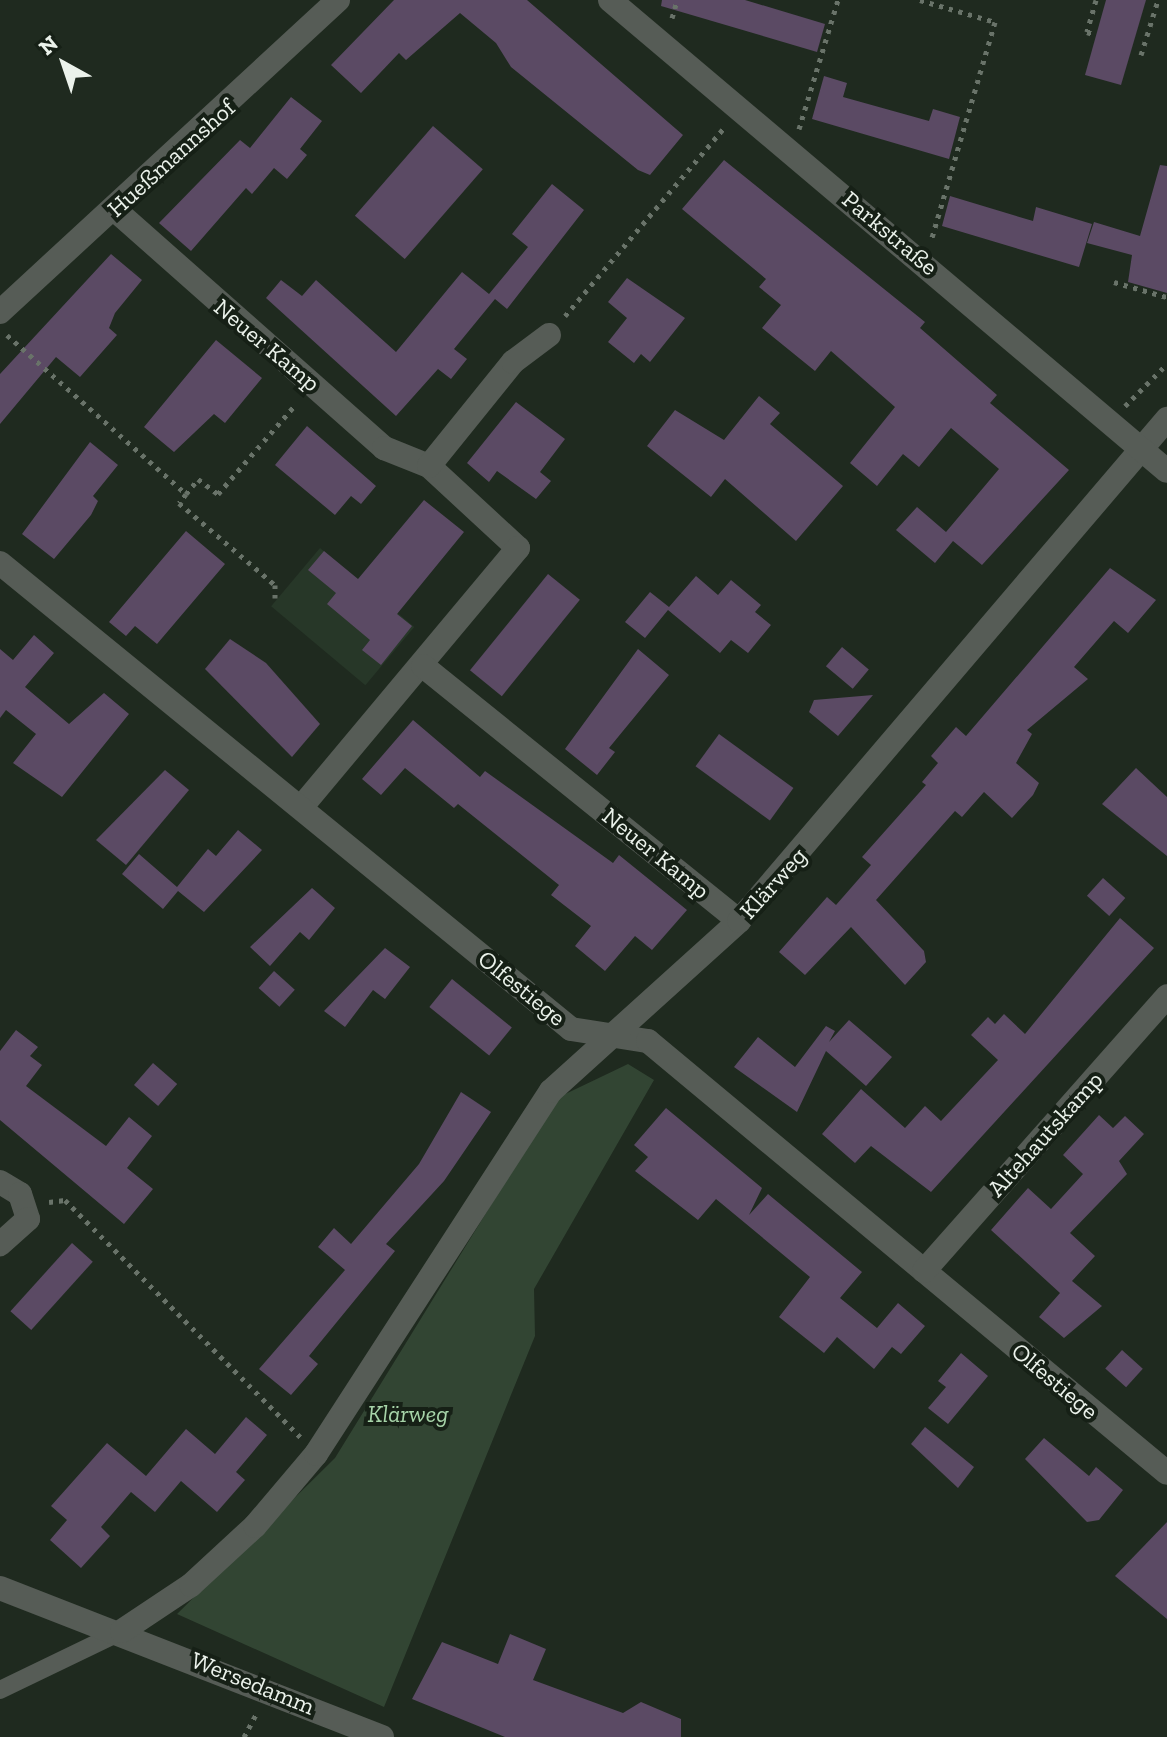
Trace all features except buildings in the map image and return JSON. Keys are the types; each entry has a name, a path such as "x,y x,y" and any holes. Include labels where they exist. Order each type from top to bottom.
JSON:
{"street":[{"name":"Hueßmannshof","path":"0,312 338,0"},
{"name":"Parkstraße","path":"610,0 924,262 1167,471"},
{"name":"Neuer Kamp","path":"114,209 384,448 429,466 518,548 423,666 302,806"},
{"path":"429,466 513,362 549,335"},
{"name":"Klärweg","path":"122,1631 191,1585 255,1526 316,1454 551,1091 606,1037 739,921 997,625 1138,447 1167,419"},
{"name":"Olfestiege","path":"0,563 302,806 571,1029 606,1037 648,1041 1167,1473"},
{"name":"Neuer Kamp","path":"423,666 739,921"},
{"name":"Altehautskamp","path":"924,1271 1167,996"},
{"path":"0,1182 28,1205 28,1219 0,1244"},
{"name":"Wersedamm","path":"0,1588 122,1631 382,1737"}],"lane":[{"path":"0,1690 122,1631"}],"path":[{"path":"792,151 838,0"},
{"path":"920,0 995,22 924,262"},
{"path":"955,10 958,0"},
{"path":"1096,0 1087,32 1096,35"},
{"path":"1141,55 1158,0"},
{"path":"549,335 741,108"},
{"path":"1114,282 1167,297"},
{"path":"0,328 186,494"},
{"path":"1108,422 1167,364"},
{"path":"275,598 275,585 179,503 198,479 218,494 314,383"},
{"path":"28,1205 65,1200 316,1454"}],"shaded area":[{"path":"320,548 414,627 365,685 271,606"}],"green space":[{"path":"628,1064 654,1080 534,1289 535,1336 384,1707 177,1614 335,1458 557,1098"}]}
